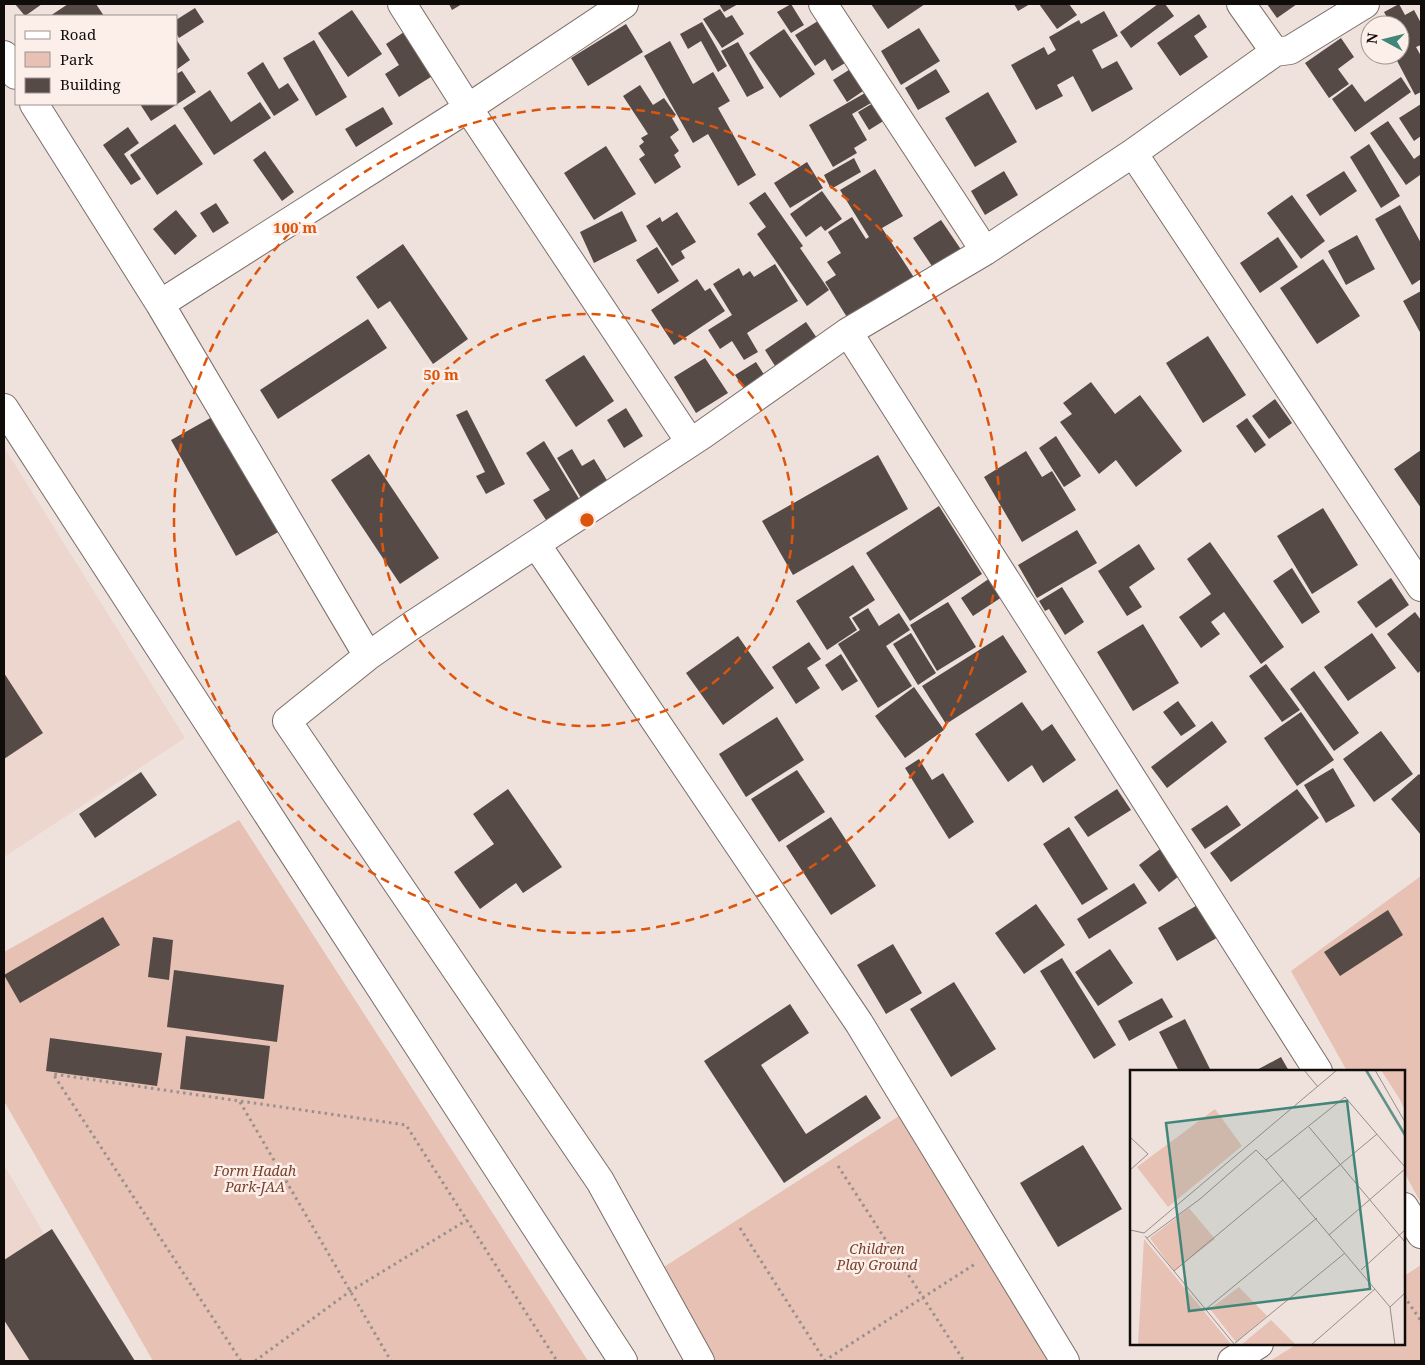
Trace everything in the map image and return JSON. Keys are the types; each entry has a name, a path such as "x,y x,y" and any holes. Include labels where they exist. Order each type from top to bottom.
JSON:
{"street":[{"path":"402,4 468,108 690,442"},
{"path":"160,304 468,108 624,4"},
{"path":"823,4 985,251"},
{"path":"1241,4 1275,52"},
{"path":"700,1361 600,1181 287,721 368,656 690,442 848,332 985,251 1133,153 1275,52 1290,50 1365,4"},
{"path":"4,55 15,73"},
{"path":"35,105 160,304 368,656"},
{"path":"1133,153 1421,587"},
{"path":"848,332 1317,1070"},
{"path":"4,408 623,1361"},
{"path":"536,544 859,1023 1065,1361"},
{"path":"1405,1209 1421,1234 1405,1247"},
{"path":"1232,1361 1257,1345"}],"path":[{"path":"241,1361 53,1074 406,1125 558,1361"},
{"path":"240,1101 349,1292 391,1361"},
{"path":"838,1166 964,1361"},
{"path":"255,1361 349,1292 467,1220"},
{"path":"740,1228 825,1361 997,1250"},
{"path":"1405,1297 1421,1321"}],"shaded area":[{"path":"4,447 185,738 4,857"},
{"path":"4,1165 118,1361 4,1361"}],"green space":[{"name":"Form Hadah Park-JAA","path":"239,820 588,1361 153,1361 4,1101 4,952"},
{"path":"1421,876 1421,1203 1405,1174 1405,1070 1346,1070 1291,971"},
{"name":"Children Play Ground","path":"910,1109 1065,1361 705,1361 653,1274"},
{"path":"1421,1265 1421,1361 1270,1361 1295,1345 1405,1345 1405,1275"}],"building":[{"path":"15,4 42,4 26,15 24,15"},
{"path":"68,4 96,4 103,15 52,15"},
{"path":"449,4 462,4 452,10"},
{"path":"719,4 738,4 724,12"},
{"path":"791,4 804,25 791,33 777,12"},
{"path":"871,4 925,4 888,29"},
{"path":"1014,4 1030,4 1018,11"},
{"path":"1039,4 1069,4 1077,15 1057,29"},
{"path":"1158,4 1165,4 1174,16 1131,48 1120,32"},
{"path":"1267,4 1297,4 1277,18"},
{"path":"1399,4 1405,15 1386,15 1384,12"},
{"path":"195,8 204,22 179,38 178,19"},
{"path":"720,9 726,18 732,15 744,34 722,48 703,19"},
{"path":"352,10 382,54 348,77 318,33"},
{"path":"1414,10 1421,23 1421,45 1416,47 1421,56 1421,92 1415,95 1399,65 1410,65 1410,15 1405,15"},
{"path":"1104,11 1118,36 1092,50 1102,69 1117,61 1133,89 1092,112 1073,76 1057,85 1063,96 1036,110 1011,65 1044,47 1048,55 1056,50 1049,37 1079,20 1081,24"},
{"path":"1199,14 1207,27 1194,36 1208,57 1180,76 1157,43"},
{"path":"818,21 845,63 832,71 825,59 815,66 795,35"},
{"path":"702,22 727,66 718,72 701,41 688,49 680,34"},
{"path":"626,24 643,52 588,86 571,58"},
{"path":"919,28 940,61 901,85 881,51"},
{"path":"784,29 815,74 780,98 749,53"},
{"path":"407,30 434,75 399,97 385,74 399,65 386,44"},
{"path":"1341,38 1354,57 1338,69 1349,84 1329,98 1305,63"},
{"path":"314,40 347,97 316,116 283,58"},
{"path":"670,41 693,84 713,72 730,101 718,108 756,175 738,186 708,134 693,143 644,56"},
{"path":"178,42 190,60 178,69"},
{"path":"738,42 764,88 747,97 721,51"},
{"path":"263,62 279,89 288,83 299,100 274,116 247,73"},
{"path":"852,68 866,89 847,102 833,80"},
{"path":"936,69 950,92 918,110 905,88"},
{"path":"182,71 196,92 178,104 178,73"},
{"path":"1401,77 1411,92 1355,132 1332,99 1352,84 1365,102"},
{"path":"640,85 653,105 664,98 676,115 672,118 679,130 670,137 679,151 674,155 681,167 655,184 639,159 645,155 639,146 644,142 641,138 648,134 623,96"},
{"path":"210,90 231,122 260,102 271,118 214,155 183,108"},
{"path":"988,92 1017,142 975,167 945,118"},
{"path":"865,93 871,103 852,114 867,140 854,148 857,153 833,167 809,125"},
{"path":"875,102 885,120 869,130 858,112"},
{"path":"1421,104 1421,136 1414,141 1399,118"},
{"path":"141,105 176,105 151,121"},
{"path":"383,107 393,124 356,147 345,129"},
{"path":"1388,121 1414,159 1421,154 1421,177 1420,175 1406,185 1370,133"},
{"path":"175,124 203,164 157,195 130,155"},
{"path":"128,127 139,143 124,154 141,179 131,185 103,145"},
{"path":"1369,144 1400,196 1381,208 1350,157"},
{"path":"606,146 636,194 594,220 564,173"},
{"path":"265,151 294,192 282,201 253,160"},
{"path":"854,158 861,172 831,189 824,175"},
{"path":"807,162 823,188 790,208 774,183"},
{"path":"875,169 903,216 882,228 915,279 850,322 825,282 836,275 827,262 841,253 828,232 852,217 866,239 869,237 840,190"},
{"path":"1004,171 1018,195 985,215 971,191"},
{"path":"1344,171 1357,191 1320,216 1306,195"},
{"path":"822,191 842,219 825,231 821,226 806,237 790,214"},
{"path":"765,192 803,246 800,248 829,290 807,306 757,234 766,227 749,203"},
{"path":"1292,195 1325,241 1301,259 1267,213"},
{"path":"216,203 229,223 213,233 200,213"},
{"path":"1400,205 1421,243 1421,279 1412,285 1375,219"},
{"path":"176,210 197,236 175,255 153,229"},
{"path":"622,211 637,241 594,263 580,232"},
{"path":"677,212 696,242 681,251 685,258 672,266 646,226 660,217 662,222"},
{"path":"941,220 962,251 934,269 913,238"},
{"path":"1357,235 1375,269 1346,285 1328,251"},
{"path":"1278,237 1298,267 1260,293 1240,263"},
{"path":"403,244 468,339 433,364 390,301 378,309 356,277"},
{"path":"657,247 679,281 658,294 636,260"},
{"path":"1323,259 1360,316 1317,344 1280,288"},
{"path":"775,264 798,301 747,333 758,352 744,360 732,341 720,349 708,330 732,315 713,284 739,268 743,276 750,271 754,277"},
{"path":"697,279 705,291 710,288 725,311 674,345 651,310"},
{"path":"1421,291 1421,334 1403,301"},
{"path":"368,319 387,348 278,419 260,390"},
{"path":"806,322 819,341 777,369 765,350"},
{"path":"1208,336 1246,395 1203,423 1166,363"},
{"path":"584,355 614,401 576,427 545,380"},
{"path":"705,358 728,393 696,413 674,377"},
{"path":"756,362 765,376 744,389 735,375"},
{"path":"1091,382 1115,414 1140,395 1182,451 1136,487 1116,460 1099,474 1060,422 1072,414 1063,403"},
{"path":"1275,399 1292,423 1269,439 1252,416"},
{"path":"626,408 643,436 624,448 607,420"},
{"path":"467,410 505,484 486,494 476,476 485,472 456,415"},
{"path":"223,411 289,526 236,556 171,440"},
{"path":"1247,418 1266,445 1255,453 1236,426"},
{"path":"1056,436 1081,476 1064,487 1039,448"},
{"path":"544,441 581,502 548,523 533,500 550,490 526,453"},
{"path":"572,449 582,466 594,459 608,482 581,498 557,458"},
{"path":"1421,450 1421,508 1394,469"},
{"path":"1026,451 1042,477 1052,471 1076,510 1022,542 984,477"},
{"path":"369,454 439,558 400,584 331,480"},
{"path":"878,455 908,509 793,575 762,521"},
{"path":"939,506 982,574 910,621 866,553"},
{"path":"1323,508 1358,565 1312,594 1277,536"},
{"path":"1077,530 1097,563 1037,598 1018,565"},
{"path":"1210,542 1284,647 1261,664 1224,612 1211,622 1220,634 1201,648 1179,617 1211,594 1187,559"},
{"path":"1139,544 1155,569 1129,587 1142,607 1127,616 1098,571"},
{"path":"853,565 875,600 849,617 857,630 827,650 796,601"},
{"path":"1292,568 1320,612 1302,624 1273,581"},
{"path":"990,578 1002,597 973,616 961,598"},
{"path":"1391,578 1409,605 1376,628 1357,602"},
{"path":"1062,587 1084,622 1065,635 1049,609 1045,611 1039,601"},
{"path":"948,602 976,647 937,671 910,625"},
{"path":"868,608 879,626 899,613 910,630 886,646 912,686 878,708 838,644 860,630 852,618"},
{"path":"1415,612 1421,620 1421,670 1418,673 1387,634"},
{"path":"1143,624 1179,683 1133,711 1097,652"},
{"path":"911,633 936,673 918,685 893,644"},
{"path":"1372,633 1396,668 1348,701 1324,667"},
{"path":"1003,635 1027,672 946,724 922,686"},
{"path":"738,636 774,688 723,725 686,673"},
{"path":"809,642 821,659 807,668 820,688 796,704 772,667"},
{"path":"841,654 858,681 842,691 825,665"},
{"path":"1266,664 1300,710 1282,722 1249,676"},
{"path":"1314,671 1359,733 1334,751 1290,689"},
{"path":"4,673 43,733 4,759"},
{"path":"914,687 944,730 905,758 875,716"},
{"path":"1178,701 1196,726 1181,736 1163,712"},
{"path":"1022,702 1042,731 1052,724 1076,760 1043,783 1032,765 1008,782 975,734"},
{"path":"1301,712 1334,760 1297,786 1264,738"},
{"path":"777,717 804,760 746,797 719,754"},
{"path":"1212,721 1227,742 1167,788 1151,767"},
{"path":"1381,731 1413,774 1374,802 1343,759"},
{"path":"919,759 932,780 943,773 974,822 949,839 905,768"},
{"path":"1333,768 1355,806 1326,823 1304,785"},
{"path":"797,770 825,812 779,842 751,799"},
{"path":"141,772 157,795 95,838 79,814"},
{"path":"1419,774 1421,776 1421,835 1391,799"},
{"path":"508,789 562,867 523,893 516,883 480,909 454,872 494,844 473,814"},
{"path":"1117,789 1131,810 1088,837 1074,817"},
{"path":"1297,789 1319,818 1231,882 1210,853"},
{"path":"1227,805 1241,825 1205,849 1191,829"},
{"path":"831,817 876,886 831,915 786,846"},
{"path":"1069,827 1108,889 1082,905 1043,844"},
{"path":"1164,846 1184,872 1159,892 1139,865"},
{"path":"1134,883 1147,903 1089,939 1077,919"},
{"path":"1201,903 1220,936 1177,961 1158,928"},
{"path":"1036,904 1065,945 1024,974 995,933"},
{"path":"1388,910 1403,935 1340,976 1324,952"},
{"path":"103,917 120,945 20,1003 4,975"},
{"path":"153,937 173,940 169,980 148,977"},
{"path":"893,944 922,993 886,1014 857,965"},
{"path":"1110,949 1133,983 1098,1006 1075,972"},
{"path":"1062,958 1116,1045 1094,1059 1040,971"},
{"path":"174,970 284,985 277,1042 167,1027"},
{"path":"954,982 996,1049 951,1077 910,1009"},
{"path":"1162,998 1173,1017 1129,1041 1118,1021"},
{"path":"790,1004 809,1033 761,1065 806,1134 866,1095 881,1118 784,1183 704,1061"},
{"path":"1185,1019 1210,1070 1178,1070 1159,1032"},
{"path":"186,1036 270,1046 264,1099 180,1089"},
{"path":"50,1038 162,1053 157,1086 46,1071"},
{"path":"1281,1057 1288,1070 1257,1070"},
{"path":"1083,1145 1122,1209 1058,1247 1020,1183"},
{"path":"52,1229 135,1361 30,1361 4,1320 4,1260"}]}
